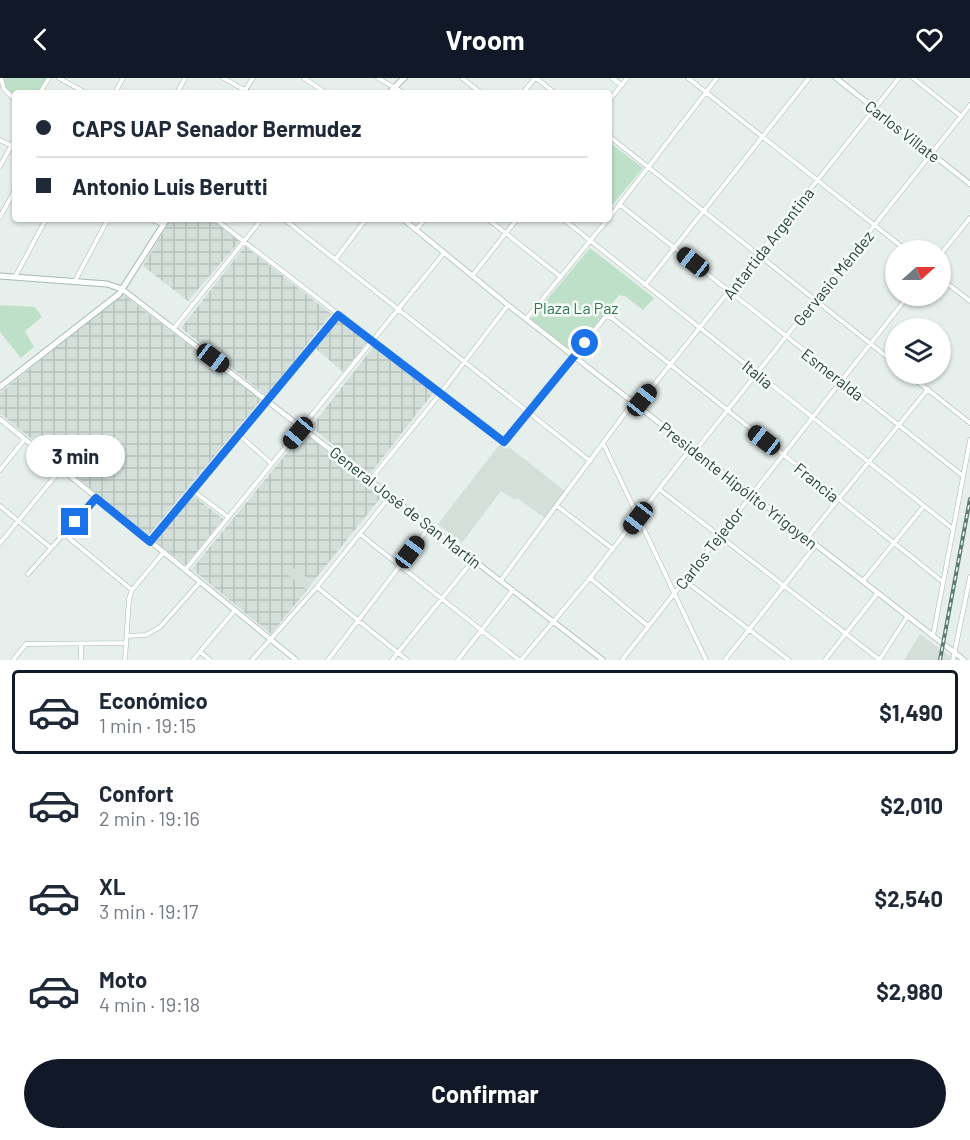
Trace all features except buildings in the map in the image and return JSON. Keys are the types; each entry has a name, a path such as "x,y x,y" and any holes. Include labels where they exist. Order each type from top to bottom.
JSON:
{"main road":[{"path":"392,90 404,78"},
{"path":"0,387 123,289 166,222"},
{"path":"0,276 114,284 123,289"}],"street":[{"path":"58,78 81,90"},
{"path":"72,85 77,78"},
{"path":"223,78 243,90"},
{"path":"304,78 322,90"},
{"path":"378,78 390,90"},
{"path":"462,78 477,90"},
{"path":"526,90 536,78 551,90"},
{"path":"612,78 621,85"},
{"path":"612,97 627,78"},
{"path":"688,78 893,240"},
{"path":"612,213 717,78"},
{"path":"645,285 809,78"},
{"name":"Carlos Villate","path":"836,78 970,184"},
{"name":"Antartida Argentina","path":"501,580 629,408 642,400 899,78"},
{"path":"913,78 961,116"},
{"path":"1,81 12,98"},
{"name":"Gervasio Méndez","path":"520,660 555,622 659,489 728,411 970,105"},
{"path":"612,138 885,356"},
{"path":"0,166 12,144"},
{"path":"0,217 12,195"},
{"name":"Esmeralda","path":"619,204 963,476"},
{"path":"951,241 970,218"},
{"path":"15,276 44,222"},
{"path":"75,281 106,222"},
{"path":"219,222 504,442 574,356"},
{"path":"174,328 260,222"},
{"path":"288,222 590,461"},
{"path":"335,260 364,222"},
{"name":"Presidente Hipólito Yrigoyen","path":"407,222 508,305 964,660"},
{"path":"416,230 423,222"},
{"path":"492,222 561,277"},
{"path":"472,276 515,222"},
{"name":"Italia","path":"567,222 953,529"},
{"path":"526,319 605,222"},
{"path":"186,569 444,253"},
{"path":"951,286 970,301"},
{"name":"General José de San Martín","path":"123,289 603,660"},
{"path":"371,479 508,305"},
{"name":"Carlos Tejedor","path":"622,660 900,306"},
{"path":"150,542 338,315"},
{"name":"Francia","path":"574,356 606,316 943,582"},
{"path":"921,384 970,423"},
{"path":"807,538 928,389"},
{"path":"0,419 296,660"},
{"path":"238,434 272,464"},
{"path":"0,470 25,439"},
{"path":"933,636 970,440"},
{"path":"603,443 706,660"},
{"path":"0,543 61,469"},
{"path":"659,489 785,584 880,660 907,617"},
{"path":"192,490 228,518"},
{"path":"252,660 317,587 391,495"},
{"path":"28,574 96,498"},
{"path":"0,506 51,548"},
{"path":"557,506 613,549"},
{"path":"863,582 924,506"},
{"path":"328,660 431,525"},
{"path":"360,533 520,660"},
{"path":"64,534 132,590"},
{"path":"725,660 816,545"},
{"path":"125,660 129,599 132,590 164,552"},
{"path":"392,660 474,559"},
{"path":"953,660 968,601 970,577"},
{"path":"590,578 648,626"},
{"path":"684,580 789,660"},
{"path":"127,636 146,635 160,627 200,582"},
{"path":"317,587 407,660"},
{"path":"458,660 513,590"},
{"path":"825,660 877,594"},
{"path":"193,660 236,610"},
{"path":"13,660 26,644 126,643"},
{"path":"81,645 81,660"},
{"path":"201,652 210,660"}],"shaded area":[{"path":"169,222 215,222 240,241 188,301 143,266"},
{"path":"245,246 331,314 267,396 181,328"},
{"path":"122,294 261,400 148,536 0,413 0,393"},
{"path":"338,317 368,341 343,372 314,347"},
{"path":"374,346 433,393 370,474 311,427"},
{"path":"304,432 382,496 313,582 294,568 289,575 307,590 271,634 192,569"},
{"path":"500,444 506,449 509,447 565,491 545,518 517,498 515,500 501,491 462,543 438,524"},
{"path":"193,495 223,519 186,565 156,542"},
{"path":"295,567 313,582 307,590 289,575"},
{"path":"920,634 951,657 950,660 904,660"}],"green space":[{"path":"1,78 49,78 42,90 12,90 12,98"},
{"path":"612,144 643,168 612,205"},
{"name":"Plaza La Paz","path":"590,248 654,298 643,310 625,296 619,295 574,353 531,319"},
{"path":"0,305 35,307 42,317 25,331 34,347 21,358 0,332"}],"railway":[{"path":"940,660 970,499"}],"route":[{"path":"75,522 96,498 150,542 338,315 504,442 585,343"}]}
